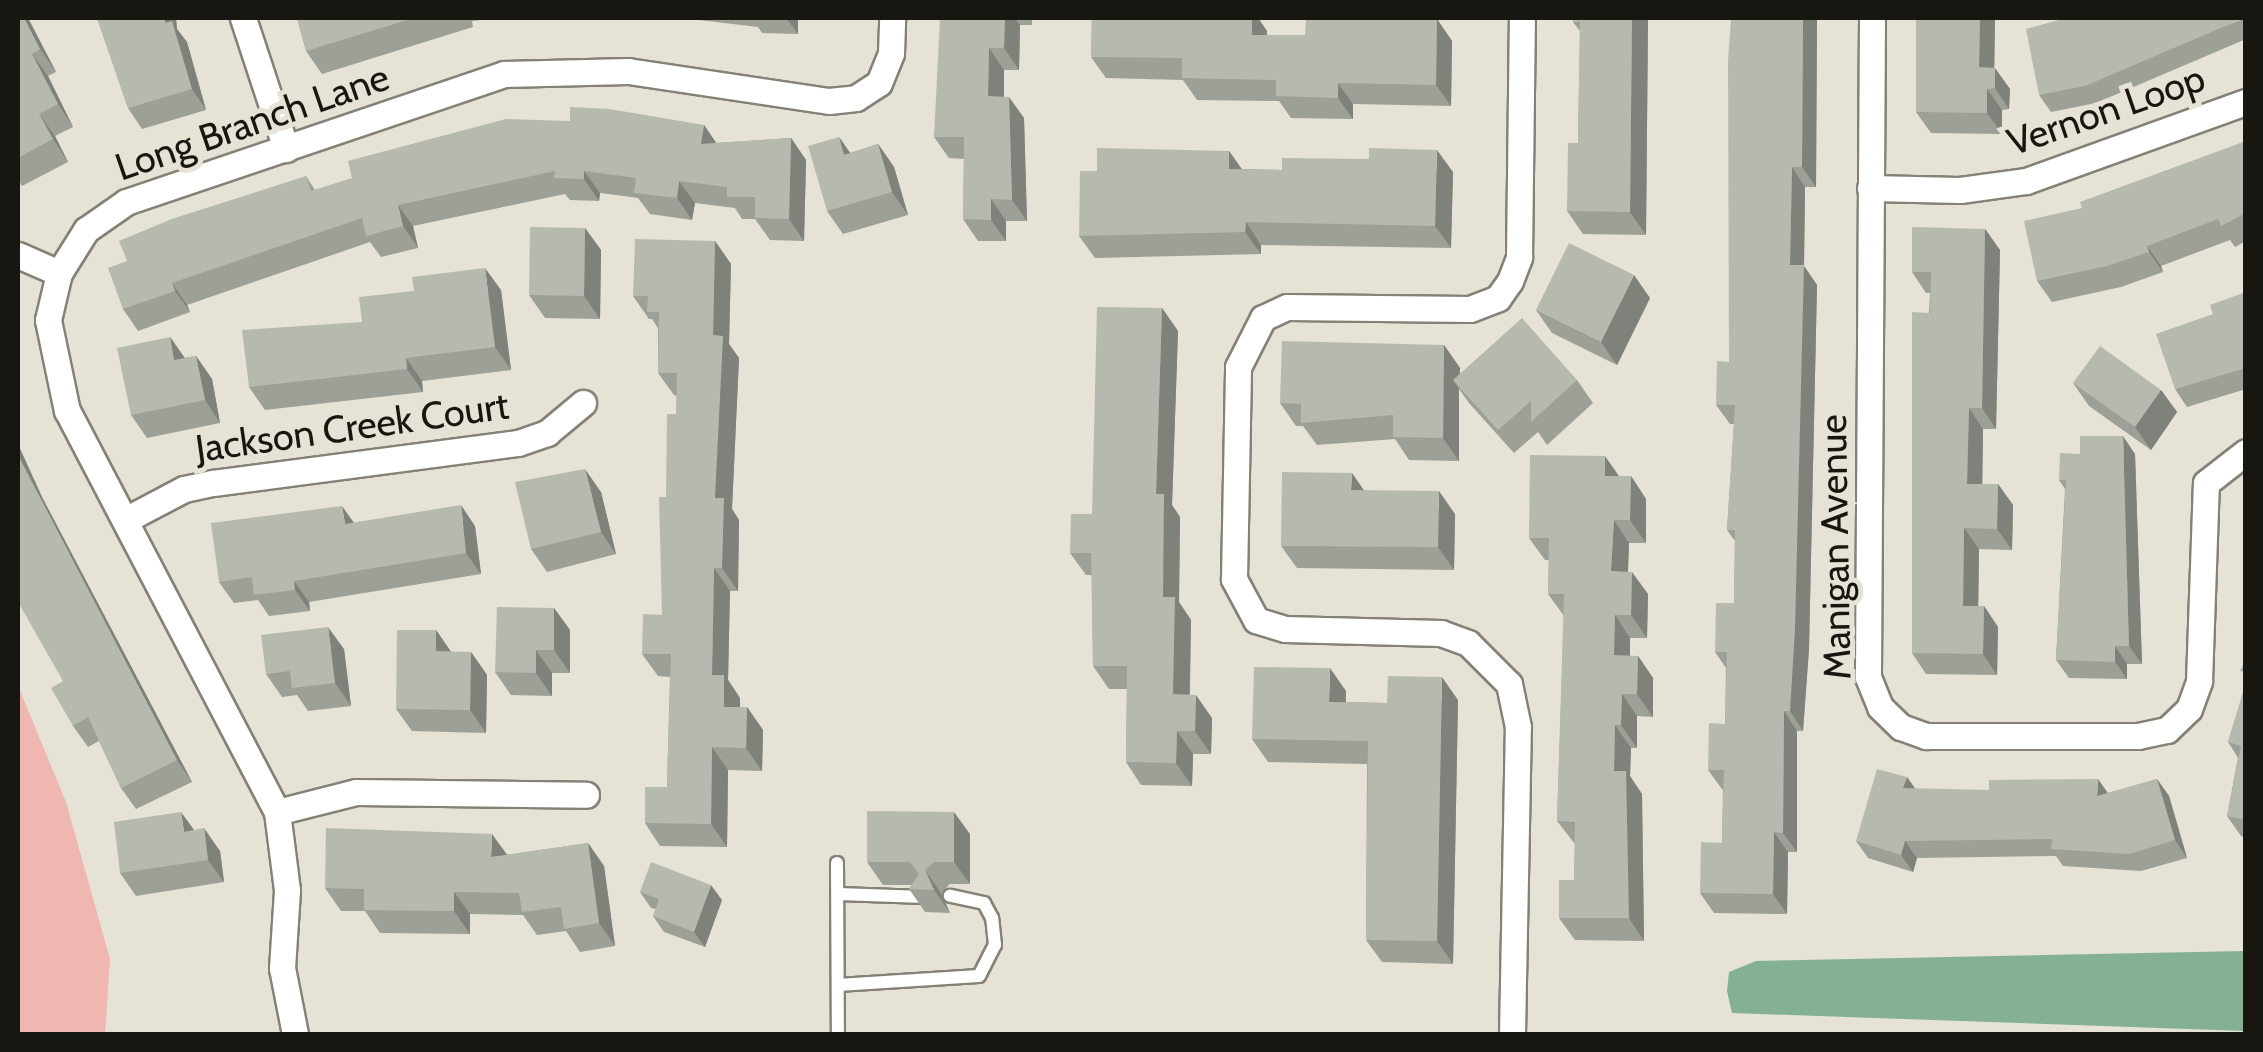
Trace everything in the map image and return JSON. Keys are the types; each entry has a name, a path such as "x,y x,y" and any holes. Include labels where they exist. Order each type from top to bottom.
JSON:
{"street":[{"path":"243,18 286,149"},
{"name":"Long Branch Lane","path":"295,1034 282,968 287,890 277,812 127,519 67,411 54,372 48,320 59,272 86,230 126,202 504,74 556,69 628,71 829,101 856,98 879,83 892,52 892,18"},
{"path":"1512,1034 1518,727 1510,684 1468,643 1441,632 1285,630 1256,620 1234,578 1238,367 1263,318 1287,307 1470,309 1498,298 1510,281 1519,257 1522,18"},
{"name":"Manigan Avenue","path":"1872,18 1868,677 1880,708 1901,727 1926,736 2138,736 2167,730 2189,709 2200,680 2206,482 2246,452"},
{"name":"Vernon Loop","path":"1870,188 1960,190 2026,181 2246,102"},
{"path":"18,255 59,272"},
{"name":"Jackson Creek Court","path":"127,519 184,490 213,484 518,443 547,433 583,403"},
{"path":"277,812 356,792 586,795"}],"lane":[{"path":"838,864 838,1034"},
{"path":"838,894 926,897"},
{"path":"838,985 979,976 995,945 992,918 984,904 950,896"}],"shaded area":[{"path":"18,686 66,802 110,959 105,1034 18,1034"},
{"path":"2245,951 2245,1031 1732,1013 1727,991 1729,972 1756,961"}],"building":[{"path":"18,18 24,18 40,49 32,54 58,104 39,114 53,139 18,158"},
{"path":"97,18 172,21 192,89 128,108"},
{"path":"297,18 414,18 306,51"},
{"path":"1005,18 1004,48 989,48 988,96 1009,97 1012,200 991,199 991,220 963,219 964,137 934,137 940,19"},
{"path":"1092,18 1252,18 1252,35 1305,35 1306,19 1437,19 1436,85 1338,83 1338,98 1276,96 1276,80 1182,78 1182,58 1091,57"},
{"path":"1573,18 1632,18 1630,212 1567,211 1568,143 1578,143 1580,22 1573,22"},
{"path":"1731,18 1803,18 1802,167 1792,167 1790,265 1804,265 1795,629 1790,711 1784,711 1783,833 1774,832 1773,894 1700,893 1701,842 1722,843 1724,770 1708,770 1709,723 1725,724 1727,652 1715,652 1716,603 1734,603 1735,530 1727,530 1735,405 1716,405 1717,361 1729,362"},
{"path":"1916,18 1980,18 1979,67 1995,68 1995,88 1987,89 1987,113 1916,112"},
{"path":"2066,18 2244,18 2085,86 2039,95 2026,29"},
{"path":"570,107 609,109 704,125 701,144 791,138 789,219 755,218 755,197 727,197 727,187 679,181 677,198 634,193 636,178 584,171 584,179 554,178 555,171 398,205 403,226 366,236 362,218 172,283 175,291 123,309 108,268 127,261 119,241 172,219 306,176 311,191 352,178 348,161 506,119 570,121"},
{"path":"839,137 844,155 878,144 892,192 827,211 808,146"},
{"path":"2246,141 2246,213 2221,226 2218,219 2147,246 2149,252 2107,266 2037,281 2024,221 2082,208 2080,202"},
{"path":"1097,148 1229,151 1229,169 1282,170 1282,158 1369,159 1369,148 1437,150 1435,226 1246,222 1245,232 1079,236 1080,171 1097,171"},
{"path":"530,227 585,228 584,296 529,295"},
{"path":"1912,227 1985,229 1982,408 1969,408 1967,484 1998,484 1997,529 1964,528 1963,606 1984,606 1983,654 1912,653 1912,312 1930,313 1931,272 1912,272"},
{"path":"635,239 715,241 713,335 723,336 715,498 724,498 722,568 714,568 712,675 724,675 724,707 747,707 746,748 712,747 711,824 645,823 645,787 667,787 671,654 642,654 643,614 662,615 659,497 666,497 667,414 676,414 677,373 658,373 659,312 647,312 648,296 633,296"},
{"path":"1569,243 1634,275 1601,342 1536,310"},
{"path":"485,268 495,347 406,358 407,369 249,387 242,330 362,322 359,297 414,291 412,277"},
{"path":"2246,292 2246,368 2175,389 2156,334 2213,314 2210,305"},
{"path":"1097,307 1162,308 1156,494 1164,494 1163,597 1175,597 1173,694 1196,695 1195,731 1177,731 1176,763 1126,762 1127,666 1093,666 1091,553 1070,553 1071,514 1092,514"},
{"path":"1522,318 1577,380 1531,422 1531,401 1498,430 1453,380"},
{"path":"170,337 174,360 196,356 205,400 131,415 117,348"},
{"path":"1282,341 1444,345 1443,438 1393,437 1393,415 1301,423 1301,404 1280,403"},
{"path":"2100,346 2161,390 2135,427 2073,383"},
{"path":"2080,436 2123,436 2129,646 2115,646 2115,662 2056,660 2066,480 2059,480 2060,453 2080,454"},
{"path":"18,455 177,760 121,788 88,717 73,726 51,688 63,681 18,602"},
{"path":"1530,455 1605,456 1605,476 1631,476 1630,520 1614,520 1611,571 1632,572 1631,615 1615,615 1614,655 1638,656 1637,694 1622,694 1621,725 1615,725 1614,771 1626,771 1629,918 1559,918 1559,880 1574,880 1575,822 1557,821 1564,594 1548,594 1549,538 1529,538"},
{"path":"585,469 601,532 531,549 515,482"},
{"path":"1282,472 1352,473 1351,490 1439,491 1438,547 1281,546"},
{"path":"461,505 466,553 294,581 295,590 254,595 252,577 219,582 211,523 342,506 345,524"},
{"path":"497,607 554,608 554,650 536,650 536,673 495,672"},
{"path":"328,627 335,683 292,688 290,671 266,674 261,635"},
{"path":"397,630 436,630 436,651 471,652 470,710 396,709"},
{"path":"1254,667 1330,668 1329,702 1387,703 1388,676 1442,677 1437,941 1366,940 1368,741 1252,739"},
{"path":"2246,683 2246,820 2227,816 2241,746 2228,742"},
{"path":"1877,769 1907,777 1903,788 1989,790 1989,780 2098,779 2097,796 2157,779 2175,840 2129,854 2051,849 2052,839 1905,841 1901,855 1856,841"},
{"path":"867,811 954,812 954,862 934,862 925,870 934,890 909,889 919,874 910,862 867,862"},
{"path":"181,812 184,832 204,828 208,860 120,873 114,822"},
{"path":"326,828 492,834 491,857 588,843 599,923 564,929 561,907 522,912 519,893 454,892 454,911 364,910 364,889 325,888"},
{"path":"651,862 711,885 694,932 653,916 659,899 640,892"}]}
